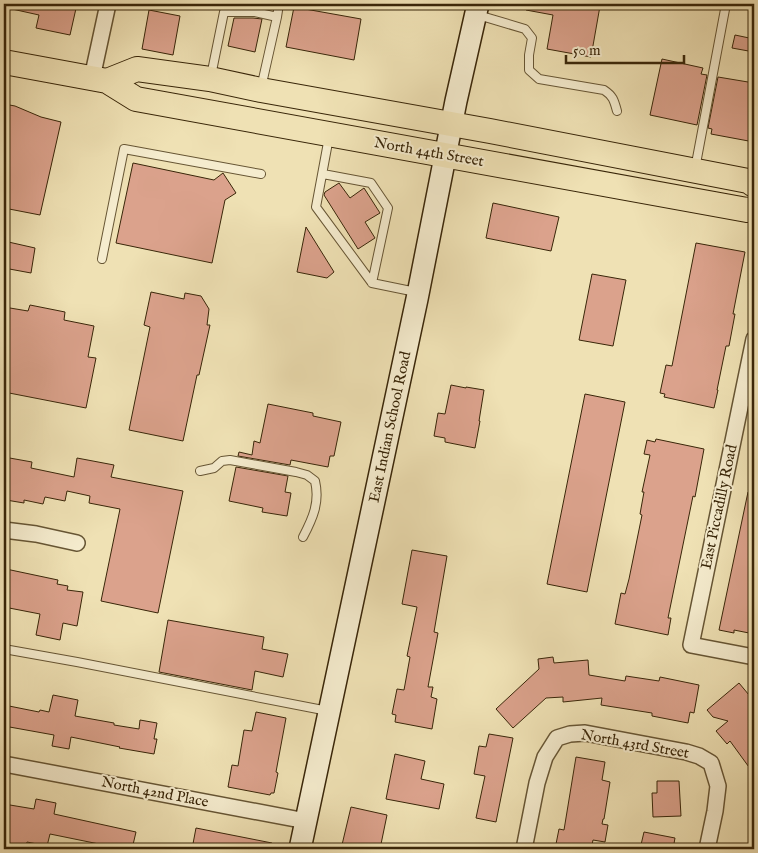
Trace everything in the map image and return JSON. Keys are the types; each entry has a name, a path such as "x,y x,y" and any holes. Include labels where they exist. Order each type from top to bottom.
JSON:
{"main road":[{"name":"East Indian School Road","path":"300,849 477,9"},
{"name":"North 44th Street","path":"4,62 100,79 136,99 747,210 754,209"},
{"name":"North 44th Street","path":"100,79 137,69 210,80 694,170 748,181 754,185"}],"street":[{"path":"100,79 108,4"},
{"name":"East Piccadilly Road","path":"754,339 691,645 754,657"},
{"path":"4,530 36,534 77,543"},
{"name":"North 43rd Street","path":"524,849 537,783 545,757 557,738 570,734 585,733 686,752 699,756 711,763 718,786 716,811 707,849"},
{"name":"North 42nd Place","path":"4,764 306,821"}],"lane":[{"path":"261,90 279,4"},
{"path":"694,170 718,54 726,4"},
{"path":"210,80 225,8 277,17"},
{"path":"477,9 525,29 532,38 529,70 540,78 604,90 615,101 617,110"},
{"path":"330,134 316,207 372,283 418,293"},
{"path":"102,259 124,149 261,174"},
{"path":"322,174 371,183 388,208 372,283"},
{"path":"200,472 214,468 222,461 230,460 306,475 314,481 317,491 314,516 304,538"},
{"path":"4,649 330,711"}],"building":[{"path":"13,4 77,4 70,35 36,28 39,15 12,9"},
{"path":"527,4 589,4 600,6 591,57 547,49 553,15 526,10"},
{"path":"294,7 361,19 354,60 286,47"},
{"path":"149,10 180,16 173,55 142,49"},
{"path":"234,18 262,19 255,52 228,46"},
{"path":"735,35 754,39 754,52 732,48"},
{"path":"662,59 703,68 701,74 707,75 697,125 650,115"},
{"path":"718,77 754,83 754,142 711,134 712,129 708,128"},
{"path":"4,104 61,122 40,215 4,208"},
{"path":"133,163 214,180 223,173 236,193 225,200 212,263 116,243"},
{"path":"339,183 350,198 364,188 380,213 365,222 375,238 358,249 324,195 325,192"},
{"path":"493,203 559,217 551,251 486,238"},
{"path":"306,227 334,272 327,278 297,272"},
{"path":"4,241 35,248 31,273 4,268"},
{"path":"696,243 745,252 729,346 726,346 714,408 664,397 665,394 660,393 666,365 672,366"},
{"path":"592,274 626,280 613,346 579,340"},
{"path":"151,292 184,299 185,293 201,296 209,309 207,325 210,325 183,441 129,430 150,327 144,325"},
{"path":"30,305 65,312 64,320 94,326 88,357 96,358 86,408 4,392 4,307 28,311"},
{"path":"451,385 484,390 475,448 445,442 445,438 434,436 438,413 445,414"},
{"path":"585,394 625,402 587,592 547,584"},
{"path":"268,404 313,413 313,416 341,422 334,456 330,456 328,467 291,460 290,465 238,456 239,452 252,455 254,441 260,443"},
{"path":"656,439 704,449 668,618 671,618 668,635 615,624 621,593 625,594 629,579 642,515 640,514 644,492 642,492 650,455 644,454 647,440 655,442"},
{"path":"4,457 32,462 31,468 74,477 77,458 114,465 111,477 183,491 158,613 101,601 120,509 89,503 90,496 67,491 65,501 45,497 43,504 24,500 24,503 6,500 7,493 4,492"},
{"path":"236,467 288,476 285,492 291,493 287,516 262,512 263,508 229,501"},
{"path":"748,492 754,493 754,634 734,630 734,633 719,630"},
{"path":"412,550 447,556 434,632 438,633 428,687 433,687 431,697 437,699 432,729 395,722 396,715 392,714 397,689 404,690 410,657 407,656 417,607 402,604"},
{"path":"6,569 58,580 57,584 68,586 67,590 83,592 77,626 63,623 60,640 36,635 40,614 4,607"},
{"path":"168,620 264,637 262,649 288,654 283,677 255,671 252,690 159,672"},
{"path":"553,657 554,663 588,660 589,675 625,681 626,676 659,681 660,677 699,685 694,713 690,712 688,723 652,716 652,713 601,705 602,698 563,702 563,697 546,698 513,728 496,709 539,669 538,659"},
{"path":"739,683 754,701 754,774 730,741 727,744 716,731 728,721 713,717 707,710"},
{"path":"53,695 78,700 75,716 139,729 140,720 157,723 154,739 157,739 154,754 71,737 69,749 52,746 54,735 4,726 4,705 39,712 40,710 49,712"},
{"path":"256,712 286,718 274,793 270,795 228,787 232,765 238,766 244,730 252,731"},
{"path":"489,734 513,738 496,822 476,818 485,776 474,774 479,746 486,747"},
{"path":"395,754 425,761 421,779 444,784 439,809 386,799"},
{"path":"576,757 605,762 602,780 610,782 602,824 608,825 605,842 593,840 591,849 556,844 559,829 564,830"},
{"path":"657,781 679,781 681,816 653,817 652,793 657,793"},
{"path":"36,799 56,803 54,814 136,832 132,849 117,849 50,834 47,846 27,842 25,849 6,849 9,836 4,835 4,804 34,809"},
{"path":"351,807 387,815 380,849 341,849"},
{"path":"196,828 272,843 271,849 192,849"},
{"path":"644,832 675,838 673,849 640,849"}]}
